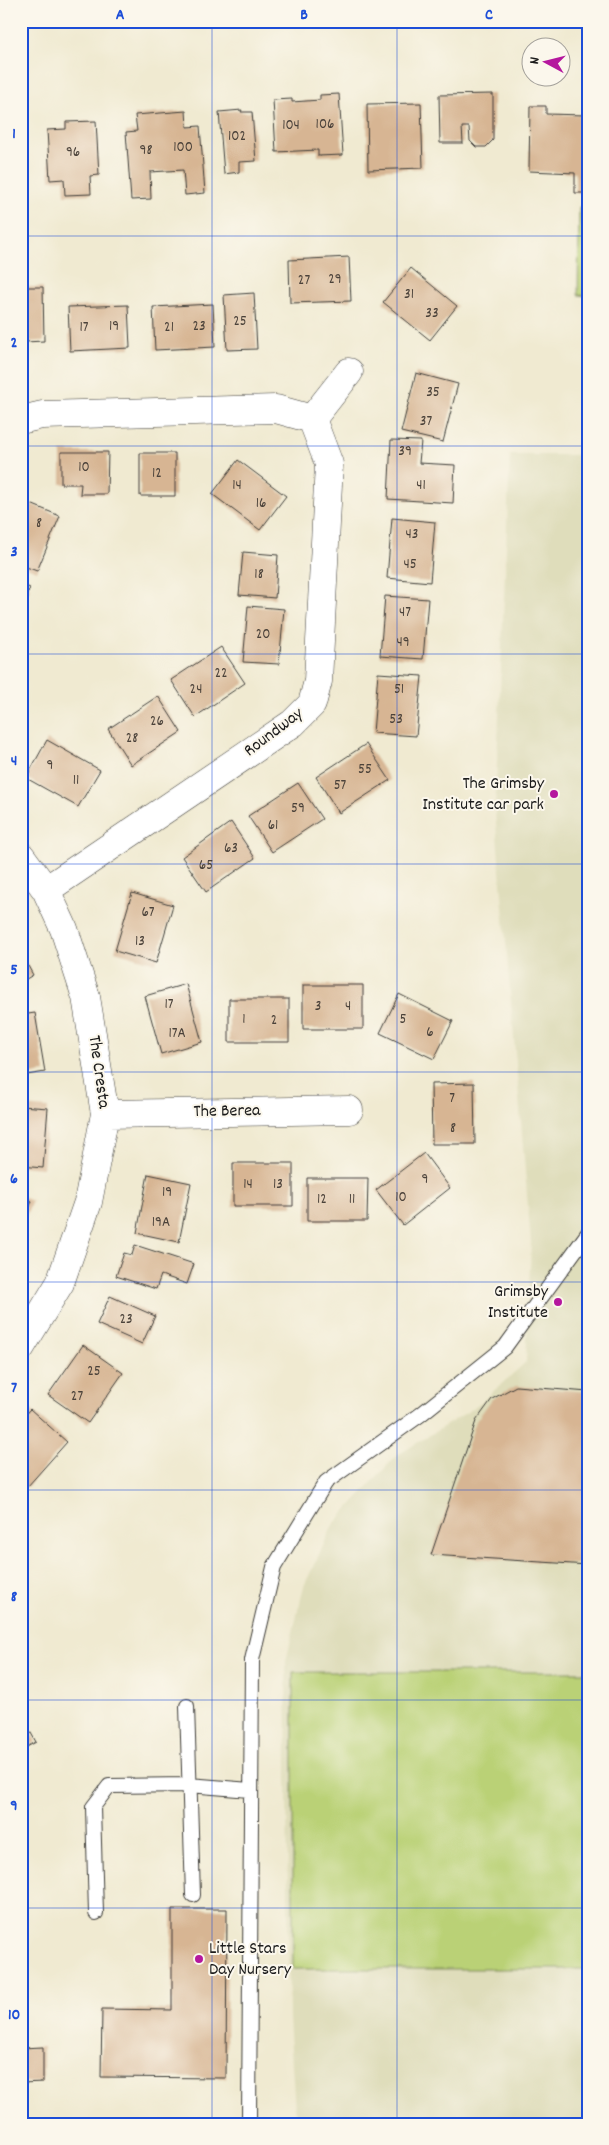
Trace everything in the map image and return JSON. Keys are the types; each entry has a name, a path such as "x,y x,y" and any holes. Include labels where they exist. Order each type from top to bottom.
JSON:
{"street":[{"path":"21,420 42,414 276,408 312,419 349,372"},
{"name":"Roundway","path":"46,890 293,723 312,704 318,681 329,464 312,419"},
{"name":"The Cresta","path":"21,856 46,890 64,930 86,998 105,1114 88,1202 60,1283 21,1347"},
{"name":"The Berea","path":"105,1114 349,1110"}],"lane":[{"path":"250,2124 252,1660 274,1567 326,1482 420,1415 505,1347 588,1233"},
{"path":"186,1706 193,1895"},
{"path":"96,1913 93,1808 109,1786 189,1784 250,1790"}],"shaded area":[{"name":"Grimsby Institute","path":"510,455 588,455 588,2124 296,2124 289,2019 286,1661 304,1586 333,1525 396,1456 477,1406 526,1362 531,1242 495,811"}],"green space":[{"path":"579,207 588,207 588,296 578,295"},
{"path":"293,1672 588,1672 588,1969 293,1969"}],"building":[{"path":"339,94 343,155 318,156 318,150 276,152 273,100 292,99 292,102 320,100 320,95"},
{"path":"493,94 493,140 486,147 476,147 470,141 469,127 462,127 463,143 440,143 439,95"},
{"path":"585,94 588,94 588,193 575,193 575,173 529,171 530,106 546,106 546,114 585,115"},
{"path":"421,103 423,168 368,170 367,104"},
{"path":"242,110 241,112 252,112 256,161 239,162 239,172 224,174 219,112"},
{"path":"186,111 187,127 200,126 205,193 185,195 183,170 150,172 151,199 131,200 126,132 137,131 135,115"},
{"path":"96,121 99,175 90,176 91,194 65,195 64,179 50,180 47,130 66,129 66,122"},
{"path":"21,132 23,132 25,171 21,171"},
{"path":"349,257 351,301 290,303 289,260"},
{"path":"411,268 457,306 430,340 383,302"},
{"path":"21,287 43,287 44,341 25,342 24,320 21,321"},
{"path":"254,293 257,349 227,350 224,295"},
{"path":"213,304 215,347 155,350 153,307"},
{"path":"128,305 130,348 70,351 68,307"},
{"path":"416,373 458,384 443,442 401,432"},
{"path":"391,440 421,441 419,463 455,465 453,503 388,499"},
{"path":"61,452 108,452 107,494 80,494 81,484 61,484"},
{"path":"140,453 175,453 175,496 140,496"},
{"path":"238,460 286,496 260,530 212,494"},
{"path":"21,500 60,516 37,571 21,565"},
{"path":"392,518 435,522 430,582 387,578"},
{"path":"243,552 278,555 275,598 239,595"},
{"path":"21,584 30,588 21,608"},
{"path":"385,596 428,599 423,659 380,656"},
{"path":"248,606 284,609 279,664 243,662"},
{"path":"221,647 245,683 195,717 171,680"},
{"path":"378,673 422,676 416,736 373,733"},
{"path":"158,696 181,732 131,765 108,729"},
{"path":"47,740 100,770 78,807 26,778"},
{"path":"366,744 390,780 339,813 316,777"},
{"path":"298,783 322,819 272,852 248,816"},
{"path":"231,822 255,858 206,892 182,857"},
{"path":"132,893 173,905 156,963 115,951"},
{"path":"21,953 33,975 21,982"},
{"path":"186,984 202,1042 161,1054 145,996"},
{"path":"303,985 363,985 363,1029 303,1029"},
{"path":"399,994 453,1021 434,1059 380,1033"},
{"path":"229,999 289,999 289,1042 229,1042"},
{"path":"35,1013 45,1072 21,1076 21,1015"},
{"path":"474,1083 475,1144 432,1144 431,1084"},
{"path":"21,1106 48,1108 43,1168 21,1166"},
{"path":"424,1153 450,1188 403,1225 376,1190"},
{"path":"233,1163 293,1163 293,1206 233,1206"},
{"path":"148,1174 191,1183 179,1242 137,1233"},
{"path":"307,1178 368,1178 367,1221 307,1221"},
{"path":"21,1197 32,1201 21,1228"},
{"path":"135,1245 194,1264 187,1284 161,1275 156,1289 116,1276 124,1253 132,1255"},
{"path":"110,1296 155,1316 142,1344 97,1324"},
{"path":"586,1332 588,1332 588,1359 584,1358"},
{"path":"83,1345 123,1373 88,1423 48,1395"},
{"path":"516,1386 588,1392 588,1565 431,1555 476,1421 492,1399"},
{"path":"30,1409 67,1442 27,1487 21,1482 21,1419"},
{"path":"21,1715 36,1742 21,1750"},
{"name":"Little Stars Day Nursery","path":"172,1909 227,1909 226,2078 101,2077 102,2009 172,2010"},
{"path":"43,2047 43,2082 21,2083 21,2048"}],"place":[{"name":"The Grimsby Institute car park","path":"554,794"},
{"name":"Grimsby Institute","path":"558,1302"},
{"name":"Little Stars Day Nursery","path":"199,1959"}]}
